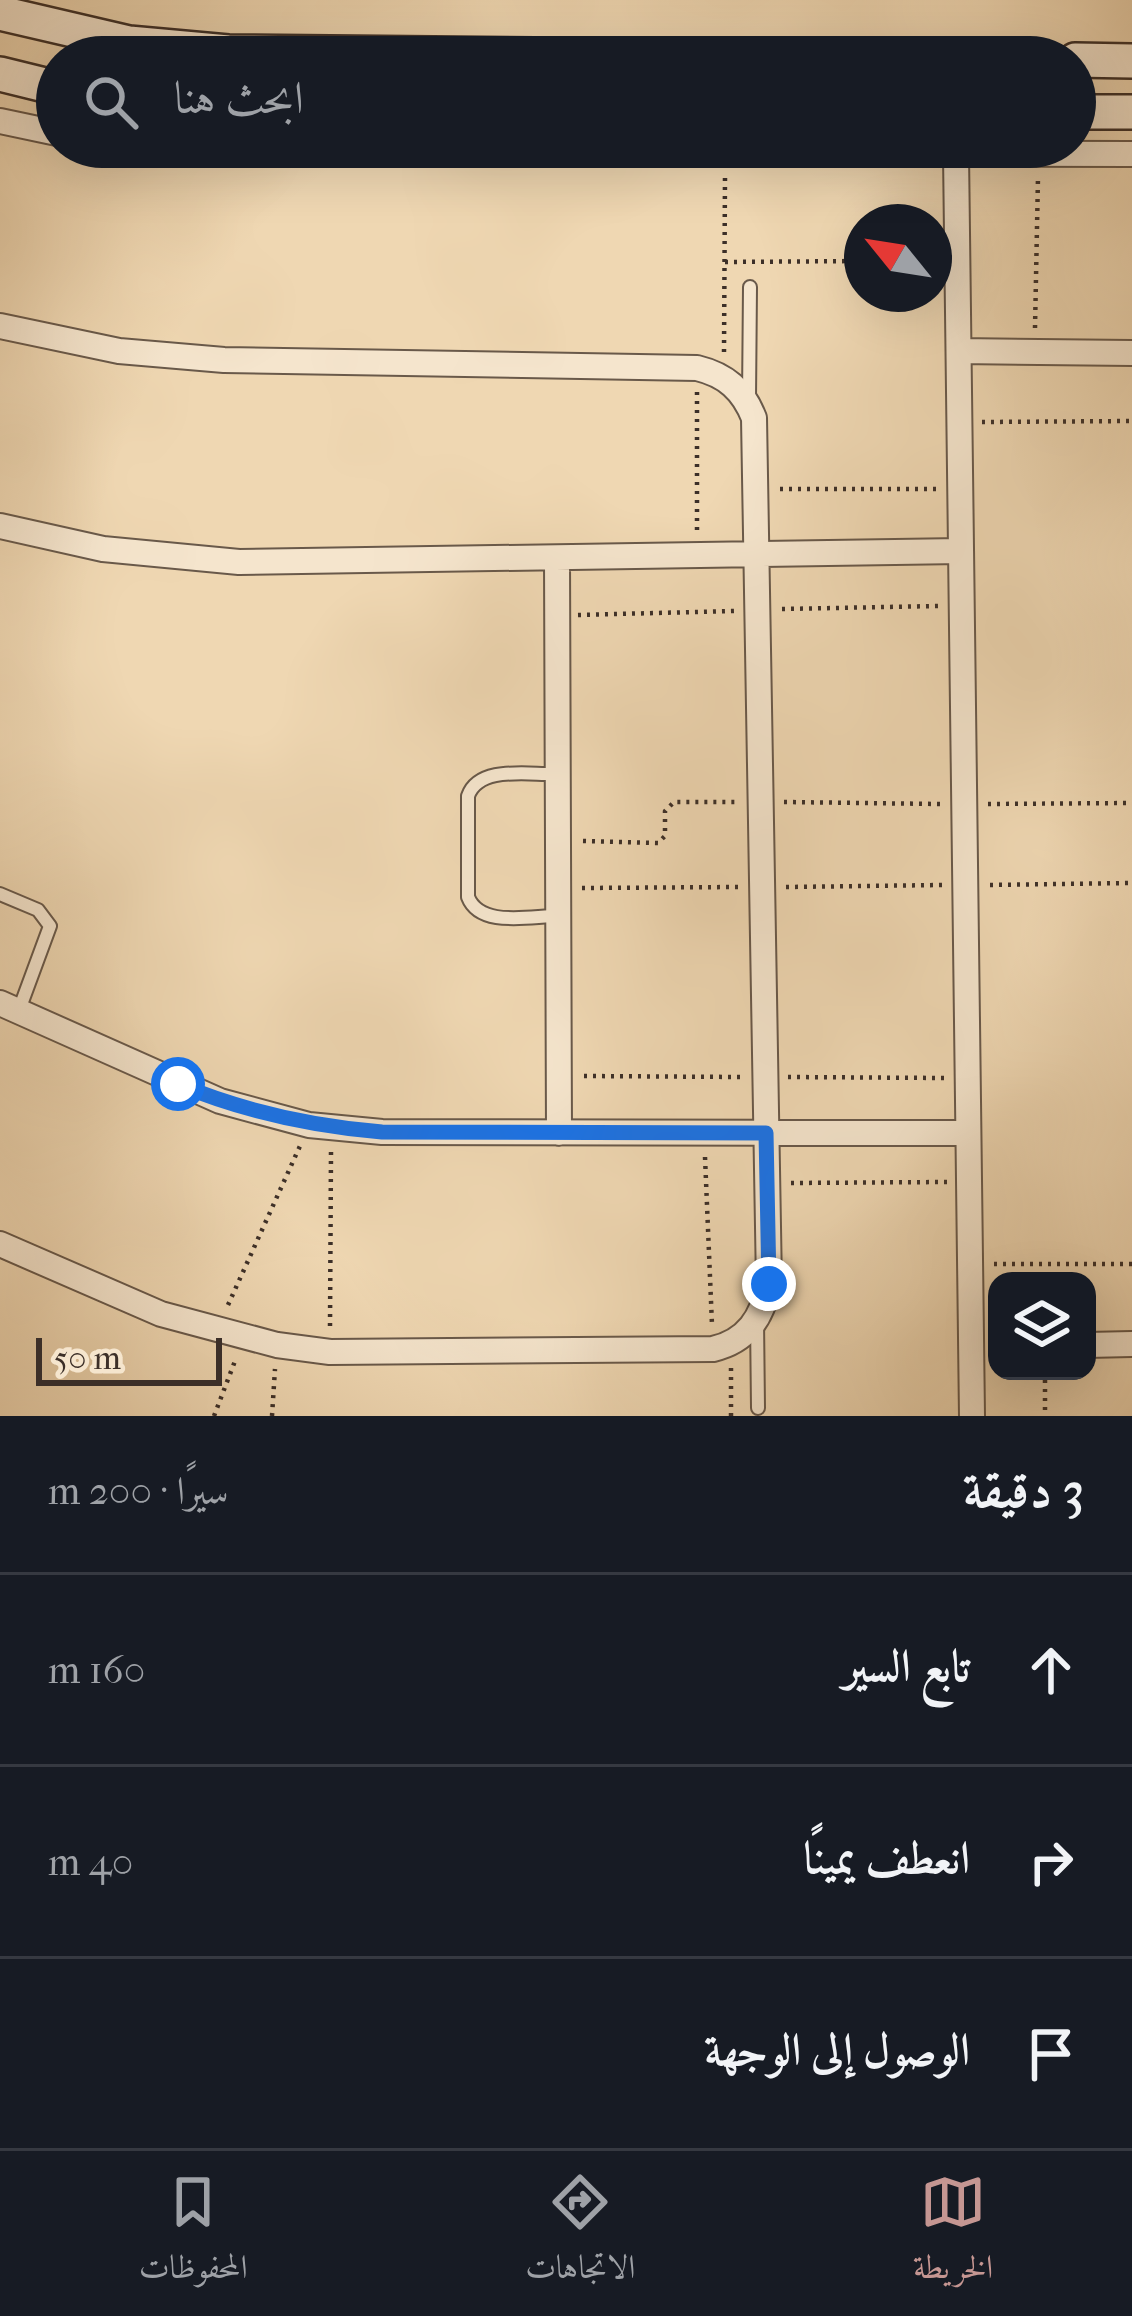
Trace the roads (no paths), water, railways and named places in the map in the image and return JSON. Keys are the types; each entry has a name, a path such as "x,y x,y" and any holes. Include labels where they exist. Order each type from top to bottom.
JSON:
{"street":[{"path":"0,14 98,36"},
{"path":"1096,60 1132,61"},
{"path":"0,74 36,83"},
{"path":"1096,112 1132,112"},
{"path":"0,121 36,129"},
{"path":"1096,154 1132,154"},
{"path":"956,168 970,1264 984,1344 972,1416"},
{"path":"0,326 119,351 224,360 697,368 724,377 749,406 754,418 769,1284 758,1319 722,1347 330,1352 216,1332 161,1314 0,1244"},
{"path":"959,351 1132,353"},
{"path":"0,526 103,549 238,562 961,551"},
{"path":"557,558 559,1133"},
{"path":"9,1007 220,1102 320,1126 382,1132 968,1133"},
{"path":"1096,1345 1132,1344"}],"lane":[{"path":"749,406 750,287"},
{"path":"558,774 484,776 468,796 468,897 480,914 558,916"},
{"path":"0,894 38,910 50,926 9,1007"},
{"path":"758,1319 758,1408"}]}
